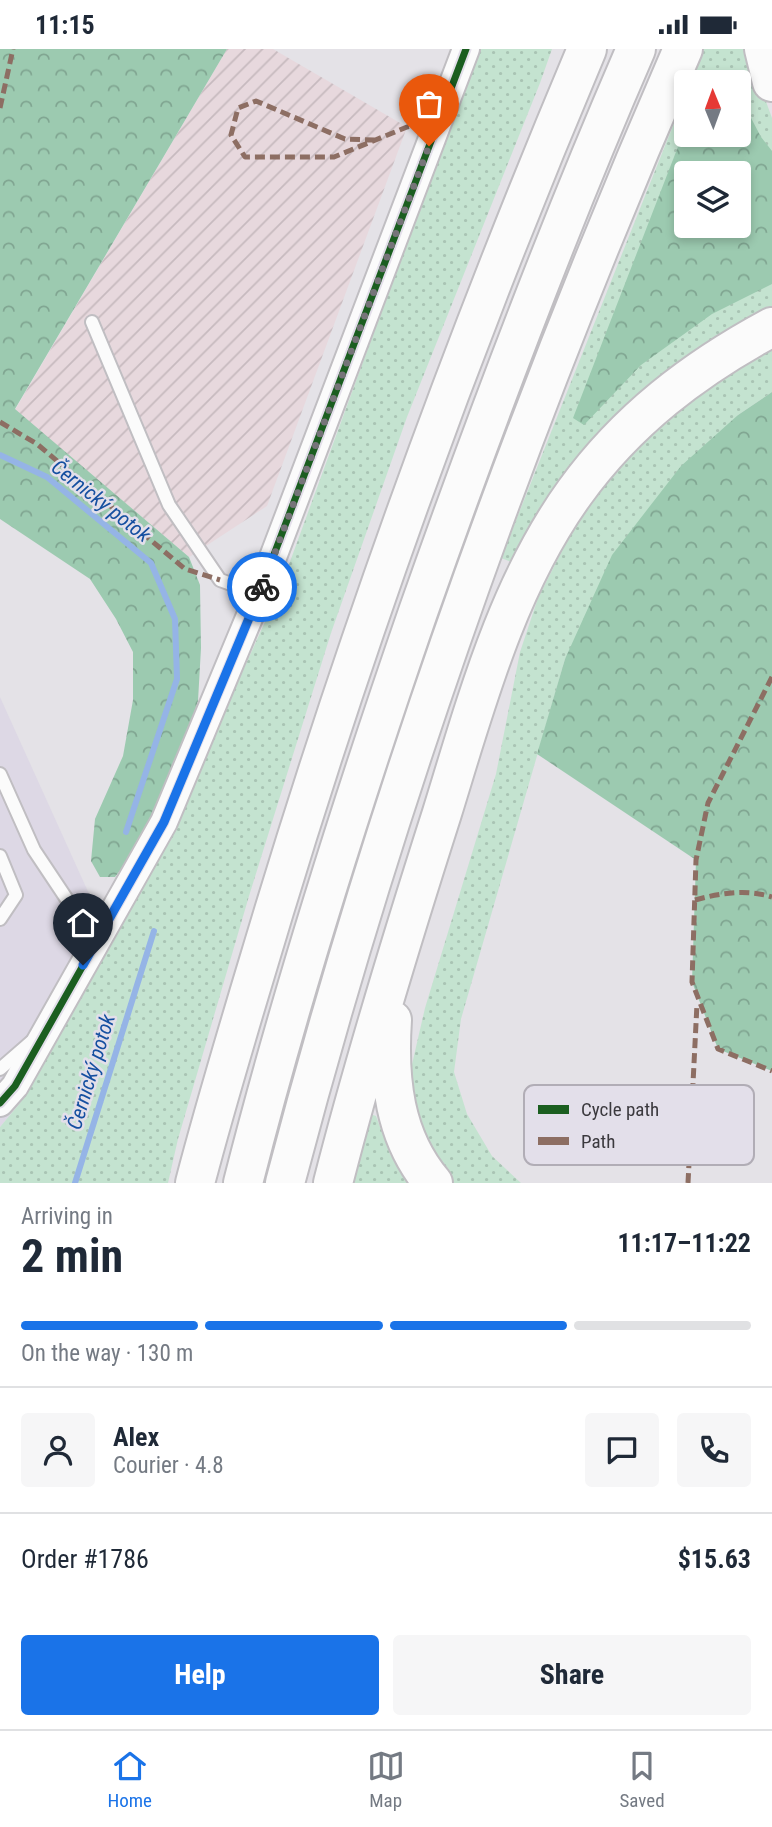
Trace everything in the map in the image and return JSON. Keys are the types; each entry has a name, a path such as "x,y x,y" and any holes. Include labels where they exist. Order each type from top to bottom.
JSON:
{"highway":[{"path":"567,96 576,49"},
{"path":"195,1183 238,1030 368,616 452,383 587,49"},
{"path":"243,1183 268,1082 326,889 412,631 480,436 605,120 636,49"},
{"path":"285,1183 362,911 425,714 520,450 643,140 683,49"},
{"path":"764,49 772,82"},
{"path":"333,1183 395,962 487,674 519,590 554,523 596,464 645,413 671,390 703,368 772,327"},
{"path":"395,962 390,1050 394,1100 408,1143 433,1183"}],"street":[{"path":"0,1103 15,1086 164,822 259,594 466,49"}],"lane":[{"path":"92,321 169,505 220,580 259,594"},
{"path":"0,774 34,850 96,943"},
{"path":"0,856 16,895 0,919"},
{"path":"0,1069 45,1030"}],"shaded area":[{"path":"227,49 273,49 407,127 267,506 189,557 15,410"},
{"path":"0,697 109,938 20,1103 0,1127"}],"green space":[{"path":"0,49 227,49 15,409 189,557 200,585 198,701 162,809 143,841 115,877 100,877 91,861 95,819 123,756 133,700 133,652 116,619 90,579 0,519"},
{"path":"481,49 552,49 407,417 331,633 249,896 178,1139 168,1183 0,1183 0,1127 20,1103 109,938 163,846 280,589 424,195"},
{"path":"704,49 747,49 772,118 772,309 514,563 501,558 674,123 674,147 751,147 751,70 695,70"},
{"path":"751,118 772,151 772,284 712,314 641,365 584,425 573,418 678,147 751,147"},
{"path":"772,349 772,392 738,415 565,659 461,1019 454,1072 467,1114 492,1156 521,1183 452,1183 434,1167 407,1086 425,1008 496,774 520,652 538,598 575,525 610,474 647,431 700,390"},
{"path":"772,392 772,1071 718,1049 692,982 696,860 537,754 565,659 612,555 681,466 738,415"},
{"path":"370,1114 376,1116 390,1154 408,1183 352,1183"}],"waterway":[{"name":"Černický potok","path":"0,455 47,477 151,563 175,619 177,679 126,832"},
{"name":"Černický potok","path":"75,1183 154,931"}],"marked path":[{"path":"0,108 13,49"},
{"path":"375,140 345,139 256,101 238,108 231,135 245,157 334,157 407,127 438,121"},
{"path":"0,422 37,444 185,569 220,580"},
{"path":"772,677 708,803 696,860 692,982 718,1049 772,1071"},
{"path":"695,900 734,893 772,897"},
{"path":"693,1085 697,1004"},
{"path":"688,1183 689,1165"}],"cycle path":[{"path":"0,1103 15,1086 164,822 259,594 466,49"}],"way so far":[{"path":"262,587 429,146"}],"route":[{"path":"83,965 164,822 262,587"}]}
